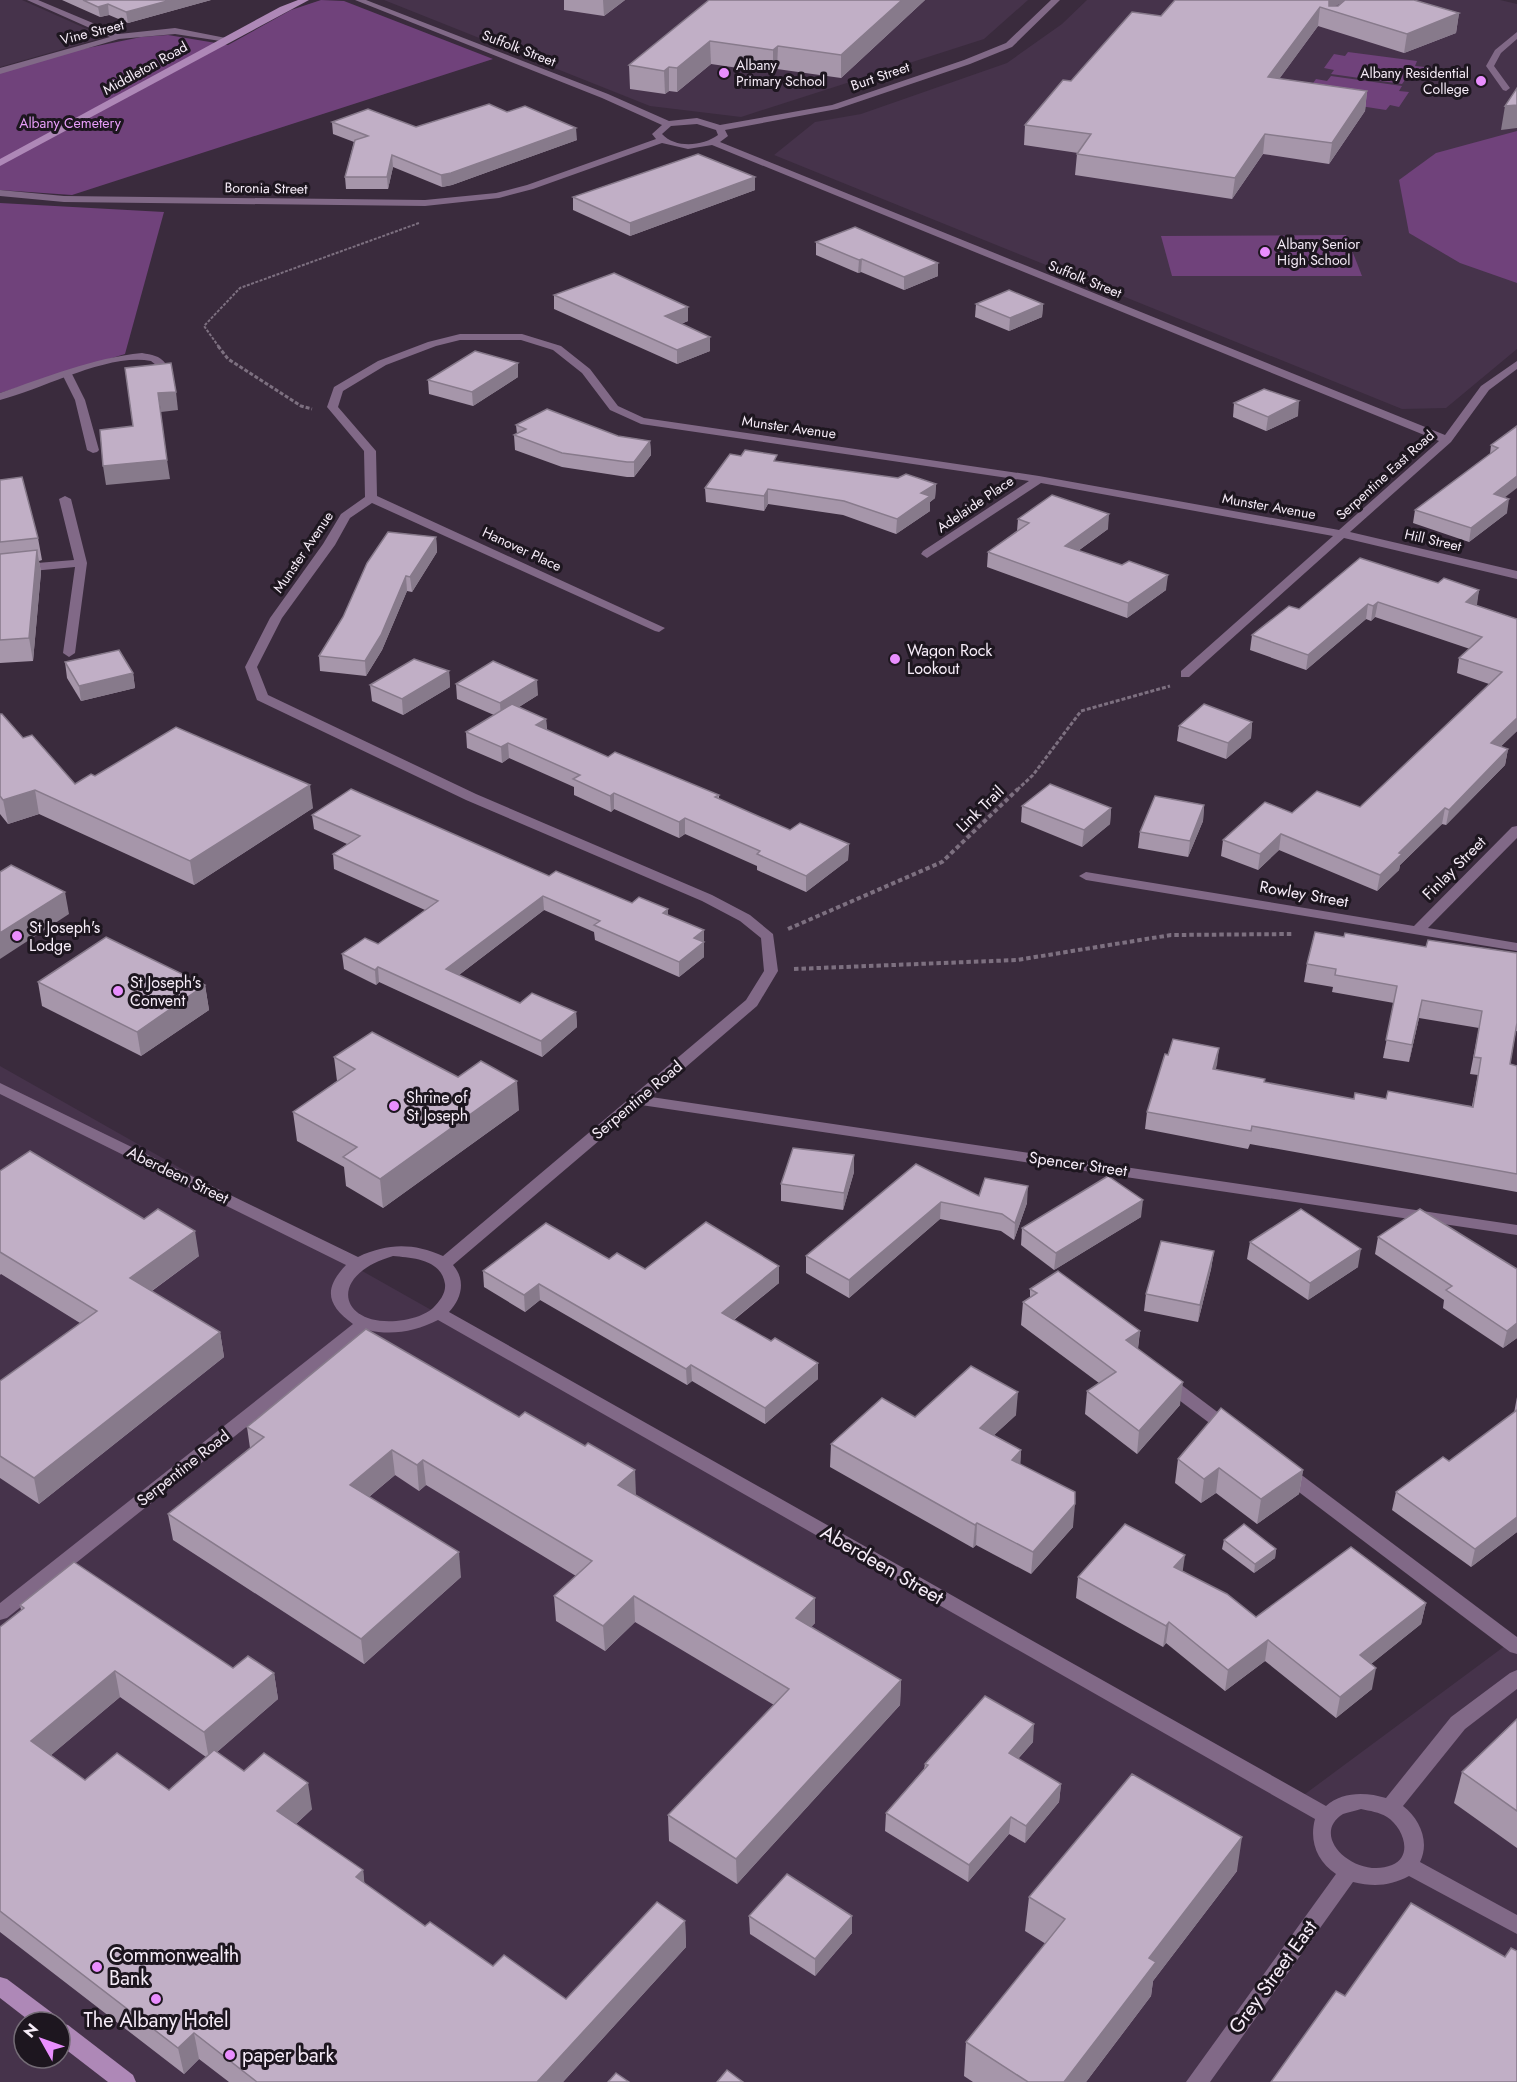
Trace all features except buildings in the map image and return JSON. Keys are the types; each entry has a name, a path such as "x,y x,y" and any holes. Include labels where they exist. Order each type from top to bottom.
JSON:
{"main road":[{"name":"Middleton Road","path":"0,163 227,39 305,0"},
{"path":"0,1986 31,2010"},
{"path":"72,2041 125,2082"}],"street":[{"path":"31,0 118,37"},
{"name":"Suffolk Street","path":"359,0 605,96 668,124"},
{"name":"Burt Street","path":"720,128 834,107 1010,45 1056,0"},
{"name":"Vine Street","path":"0,70 118,37 175,31 227,39"},
{"path":"1506,88 1490,66 1498,52 1517,35"},
{"path":"697,121 720,128 723,136 712,142 691,146 662,140 657,134 658,130 668,124 697,121"},
{"name":"Boronia Street","path":"0,193 64,199 425,203 496,196 530,187 662,140"},
{"name":"Suffolk Street","path":"712,142 1448,440"},
{"name":"Munster Avenue","path":"768,937 746,918 707,898 471,797 262,697 251,667 276,618 329,545 345,516 371,498 370,451 332,407 338,389 382,363 432,344 460,338 522,337 557,348 586,371 614,408 641,421 1039,479 1342,534"},
{"path":"0,397 102,363 134,356 153,357 161,364 161,375"},
{"name":"Serpentine East Road","path":"1185,674 1448,440 1485,388 1517,364"},
{"path":"67,374 80,400 93,450"},
{"name":"Adelaide Place","path":"927,554 1039,479"},
{"name":"Hanover Place","path":"371,498 659,628"},
{"path":"64,499 81,563 69,653"},
{"name":"Hill Street","path":"1342,534 1517,575"},
{"path":"0,570 81,563"},
{"name":"Finlay Street","path":"1417,931 1517,830"},
{"name":"Rowley Street","path":"1086,876 1517,946"},
{"path":"768,937 771,971"},
{"name":"Serpentine Road","path":"445,1263 752,1003 771,971"},
{"name":"Aberdeen Street","path":"0,1088 357,1263"},
{"name":"Spencer Street","path":"638,1100 1517,1230"},
{"path":"403,1250 430,1254 445,1263 453,1274 454,1287 449,1301 438,1313 424,1321 405,1327 384,1328 365,1324 349,1314 340,1302 339,1288 345,1275 357,1263 374,1254 403,1250"},
{"name":"Aberdeen Street","path":"438,1313 1326,1816"},
{"name":"Serpentine Road","path":"0,1613 365,1324"},
{"path":"1154,1372 1240,1437"},
{"path":"1269,1459 1517,1647"},
{"path":"1390,1808 1458,1723 1517,1678"},
{"path":"1354,1802 1376,1803 1390,1808 1403,1818 1415,1842 1414,1854 1408,1865 1397,1873 1382,1878 1365,1877 1349,1872 1336,1864 1326,1852 1321,1840 1326,1816 1335,1808 1354,1802"},
{"path":"1408,1865 1517,1925"},
{"name":"Grey Street East","path":"1197,2082 1349,1872"}],"path":[{"path":"342,418 301,406 228,359 204,326 240,288 413,226 458,200"},
{"name":"Link Trail","path":"768,937 942,862 1033,775 1080,711 1175,684 1185,674"},
{"path":"771,971 901,964 970,964 1054,956 1171,935 1301,934 1333,917"}],"shaded area":[{"path":"0,0 22,0 105,37 0,67"},
{"name":"Albany Primary School","path":"384,0 1028,0 984,39 741,117 650,106"},
{"name":"Albany Senior High School","path":"1087,0 1500,0 1517,4 1517,349 1446,408 1402,409 774,155 815,122 861,114 1007,63 1062,24"},
{"path":"0,1066 1297,1800 1517,1637 1517,2082 0,2082"}],"green space":[{"name":"Albany Cemetery","path":"321,0 344,1 493,59 72,195 0,190 0,73 78,50 141,37 168,35 228,45 291,10"},
{"path":"1348,52 1417,61 1415,66 1425,67 1416,81 1405,80 1402,84 1331,74 1334,70 1324,68 1334,54 1345,56"},
{"path":"1331,76 1402,86 1399,91 1409,92 1399,107 1390,105 1386,110 1315,99 1306,93 1316,79 1327,81"},
{"path":"1517,131 1517,283 1460,263 1409,233 1399,180 1436,153"},
{"path":"0,203 164,212 125,354 0,393"},
{"path":"1346,235 1362,276 1172,276 1161,236"}],"place":[{"name":"Albany Primary School","path":"724,73"},
{"name":"Albany Residential College","path":"1481,81"},
{"name":"Albany Senior High School","path":"1265,252"},
{"name":"Wagon Rock Lookout","path":"895,659"},
{"name":"St Joseph's Lodge","path":"17,936"},
{"name":"St Joseph's Convent","path":"118,991"},
{"name":"Shrine of St Joseph","path":"394,1106"},
{"name":"Commonwealth Bank","path":"97,1967"},
{"name":"The Albany Hotel","path":"156,1999"},
{"name":"paper bark","path":"230,2055"}]}
